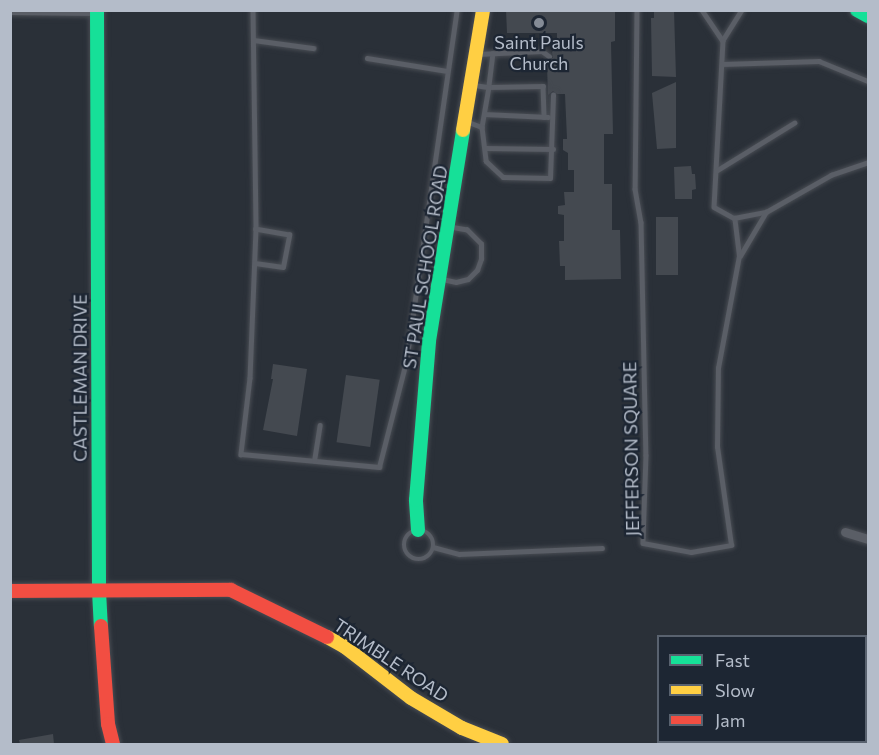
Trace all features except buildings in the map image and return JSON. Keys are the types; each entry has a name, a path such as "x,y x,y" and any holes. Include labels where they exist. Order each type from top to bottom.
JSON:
{"street":[{"name":"ST PAUL SCHOOL ROAD","path":"418,530 416,500 429,341 483,10"},
{"path":"858,10 868,16"},
{"name":"CASTLEMAN DRIVE","path":"97,12 99,591 108,724 113,744"},
{"path":"845,532 868,539"},
{"name":"TRIMBLE ROAD","path":"10,591 231,590 345,647 411,698 462,728 502,744"}],"lane":[{"path":"253,10 256,229 250,378 241,454 379,467 406,362 457,10"},
{"name":"JEFFERSON SQUARE","path":"637,10 635,189 641,222 646,455 643,543 691,552 731,546 717,447 718,368 739,256 734,218 766,212 831,175 868,162"},
{"path":"702,10 723,41"},
{"path":"734,218 714,207 723,41 742,10"},
{"path":"10,12 97,12"},
{"path":"254,40 313,48"},
{"path":"476,54 542,51 549,56"},
{"path":"493,53 482,127 486,161 502,177 550,178 553,149 553,94"},
{"path":"367,58 447,71"},
{"path":"722,64 819,61 868,81"},
{"path":"471,85 543,86 544,117"},
{"path":"484,114 552,117"},
{"path":"466,122 482,127"},
{"path":"716,171 794,123"},
{"path":"485,148 553,149"},
{"name":"JEFFERSON SQUARE","path":"739,256 766,212"},
{"path":"440,279 456,282 468,279 477,270 481,259 481,244 467,230 448,227"},
{"path":"255,263 283,267 289,235 256,229"},
{"path":"314,461 320,425"},
{"path":"418,530 428,534 433,547 425,558 417,560 409,556 404,549 405,540 410,533 418,530"},
{"path":"433,547 459,554 602,548"}],"traffic: fast":[{"path":"97,10 101,626"},
{"path":"857,10 868,16"},
{"path":"418,530 416,500 429,341 463,130"}],"traffic: slow":[{"path":"463,130 483,10"},
{"path":"327,637 345,647 411,698 462,728 502,744"}],"traffic: jam":[{"path":"10,591 231,590 327,637"},
{"path":"101,626 108,724 113,744"}],"place":[{"name":"Saint Pauls Church","path":"539,23"}]}
